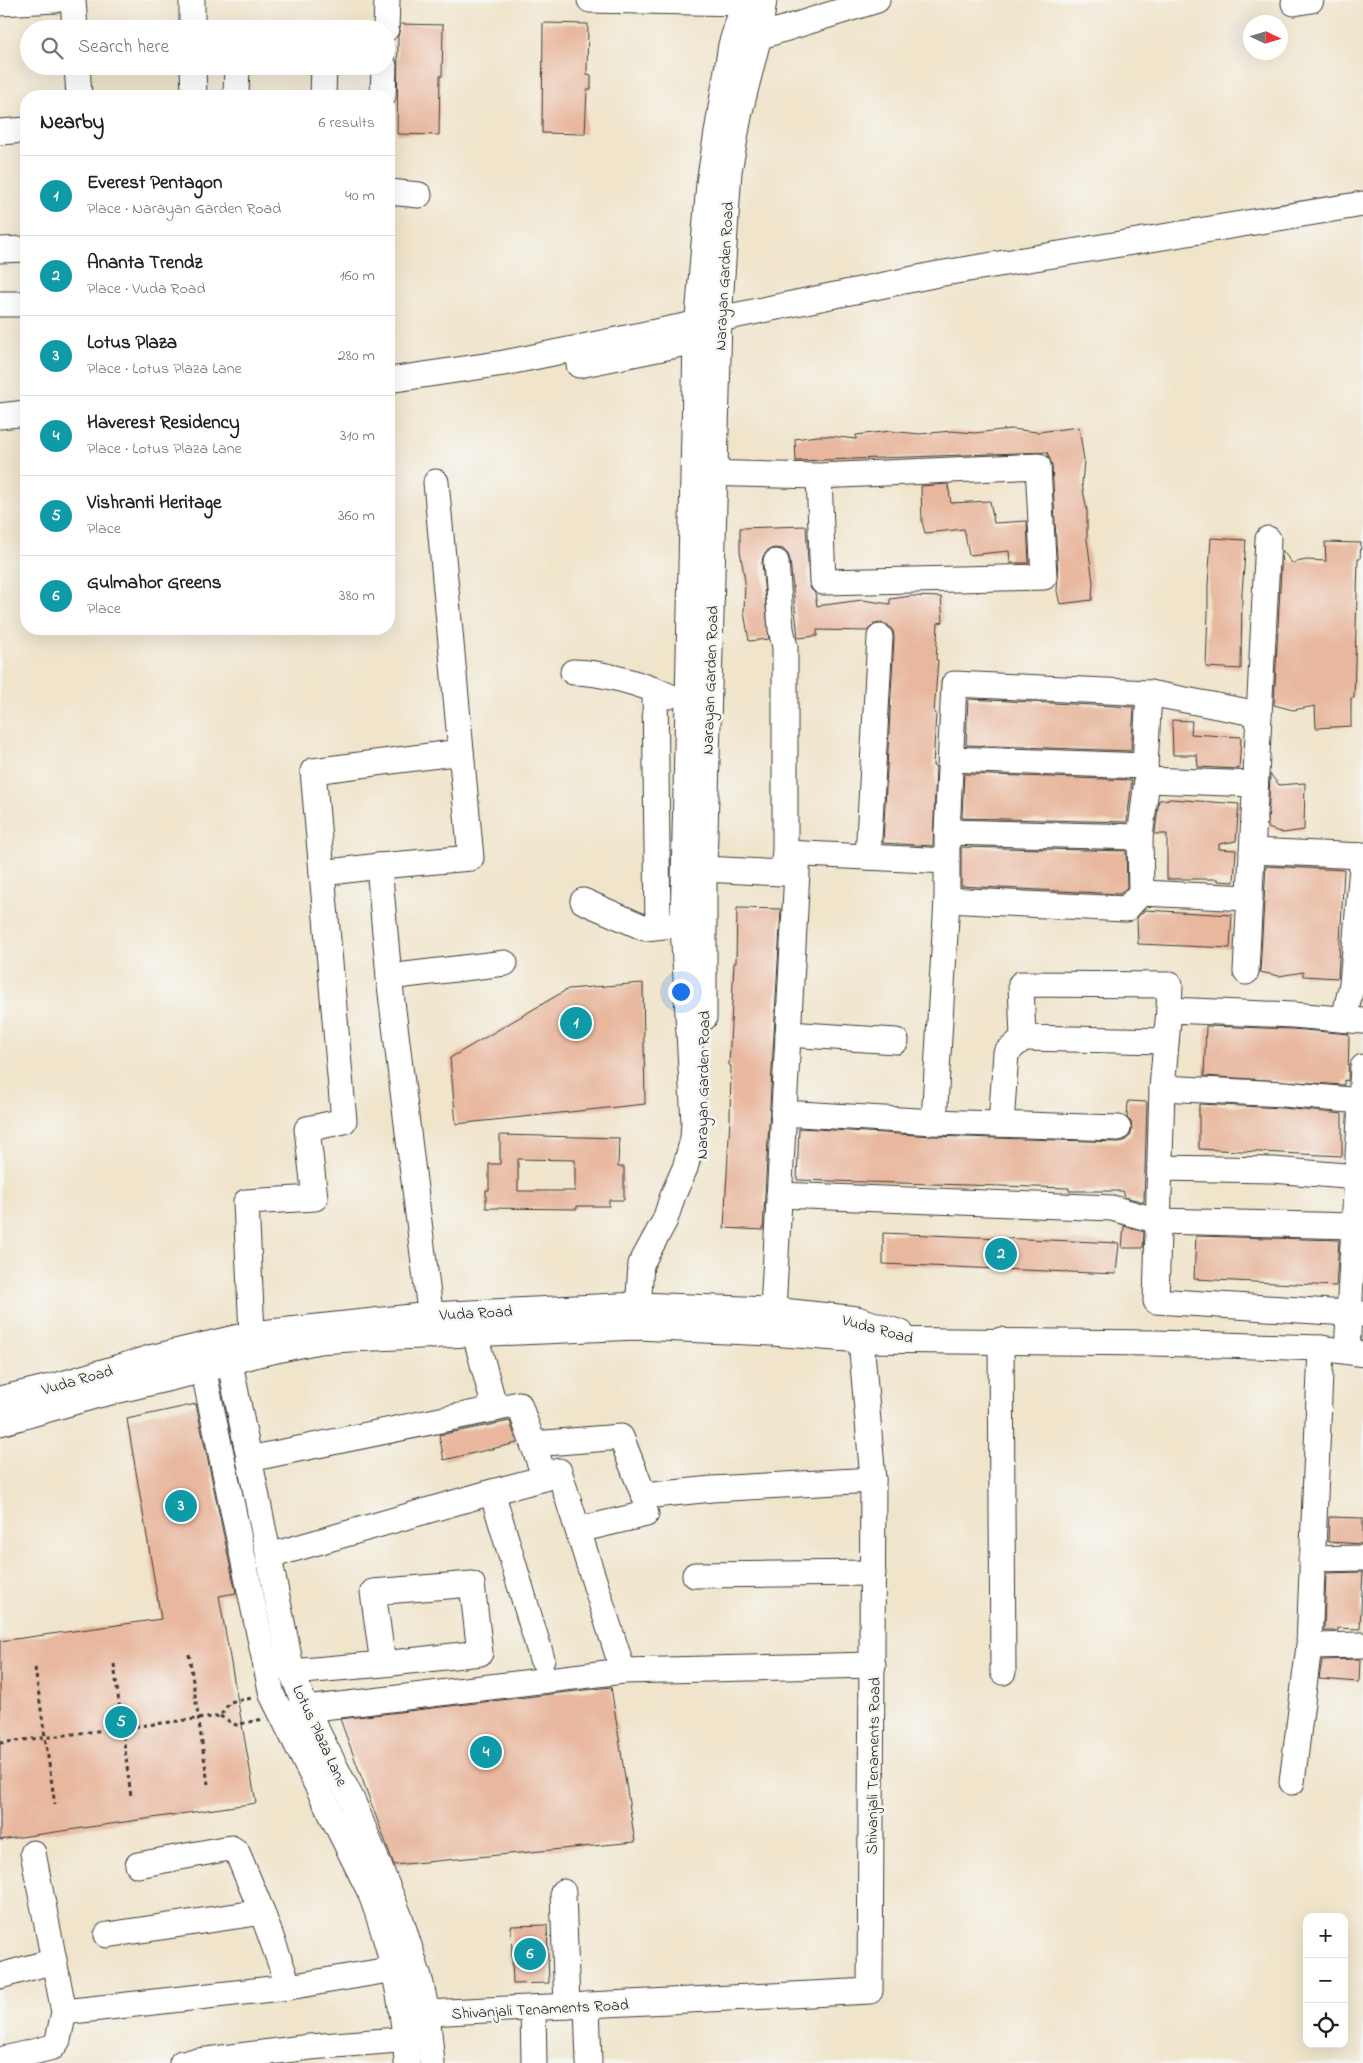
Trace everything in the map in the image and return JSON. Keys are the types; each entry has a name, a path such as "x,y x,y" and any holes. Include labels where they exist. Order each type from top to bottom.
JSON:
{"street":[{"path":"0,4 56,0"},
{"path":"73,0 74,20"},
{"path":"192,0 192,20"},
{"path":"386,20 387,0"},
{"path":"590,0 751,1"},
{"path":"731,45 876,0"},
{"name":"Narayan Garden Road","path":"707,330 729,171 740,111 759,36 751,1"},
{"name":"Narayan Garden Road","path":"665,1220 673,1195 685,1168 693,1139 694,1122 683,925 695,866 710,183 731,45 751,1"},
{"path":"78,75 79,90"},
{"path":"193,75 194,90"},
{"path":"236,75 236,90"},
{"path":"323,90 324,75"},
{"path":"383,90 384,75"},
{"path":"0,132 20,130"},
{"path":"395,192 419,194"},
{"path":"395,394 504,380 938,274 1363,204"},
{"path":"0,250 20,249"},
{"path":"0,304 20,304"},
{"path":"395,379 707,330"},
{"path":"0,416 20,414"},
{"path":"0,432 20,430"},
{"path":"704,473 819,476 1038,466 1044,578 823,582 819,476"},
{"name":"Narayan Garden Road","path":"665,1220 686,1200 694,1186 704,1148 689,705 704,473"},
{"path":"322,873 471,858 436,482"},
{"path":"1246,972 1268,539"},
{"path":"773,1310 788,1034 792,854 786,647 781,629 776,562"},
{"path":"868,857 880,637"},
{"path":"573,672 598,674 654,690 689,705"},
{"path":"934,1122 947,900 954,684 1149,693 1259,714"},
{"path":"654,690 658,926"},
{"path":"947,900 1126,908 1141,893 1140,837 1146,773 1149,693"},
{"path":"255,1344 246,1202 315,1198 307,1129 344,1121 313,771 461,752"},
{"path":"951,759 1146,773 1256,784"},
{"path":"948,832 1140,837"},
{"path":"1169,1010 1293,1015 1354,1020 1352,984 1363,855 1252,851"},
{"path":"695,866 782,873 792,854"},
{"path":"792,854 948,861"},
{"path":"379,866 389,977 432,1325"},
{"path":"1141,893 1250,898"},
{"path":"583,901 645,928 683,925"},
{"path":"389,977 505,963"},
{"path":"1023,1038 1021,984 1170,985 1162,1088 1155,1318"},
{"path":"788,1034 896,1041"},
{"path":"1001,1124 1006,1053 1023,1038 1166,1041"},
{"path":"1353,1331 1354,1226 1363,1067"},
{"path":"1162,1088 1284,1094 1361,1101"},
{"path":"783,1114 934,1122 1118,1128"},
{"path":"1160,1168 1273,1170 1357,1177"},
{"path":"779,1194 1112,1208 1158,1221 1354,1226"},
{"path":"638,1316 640,1272 665,1220"},
{"name":"Vuda Road","path":"0,1423 98,1394 201,1358 255,1344 319,1342 432,1325 773,1310 857,1319 923,1340"},
{"name":"Vuda Road","path":"432,1325 475,1334 638,1316 772,1333 861,1340 923,1340"},
{"path":"1155,1318 1320,1348 1353,1331"},
{"path":"923,1340 1001,1340 1155,1318 1353,1331"},
{"path":"475,1334 495,1409"},
{"name":"Shivanjali Tenaments Road","path":"182,2063 311,2055 418,2038 533,2008 870,1991 873,1480 861,1340"},
{"path":"1001,1340 1002,1672"},
{"path":"1292,1782 1309,1646 1320,1348"},
{"name":"Lotus Plaza Lane","path":"227,1352 248,1459 299,1690 353,1802 402,1920 406,1966 418,2038 432,2063"},
{"name":"Vuda Road","path":"0,1399 60,1385 150,1358 201,1358"},
{"name":"Lotus Plaza Lane","path":"201,1358 277,1705 370,1892 383,1926 406,1966 418,2038"},
{"path":"248,1459 519,1404 545,1478"},
{"path":"533,1444 621,1437 644,1496 712,1489 873,1480"},
{"path":"269,1556 545,1478 559,1471 623,1671"},
{"path":"492,1492 542,1660"},
{"path":"578,1530 646,1514"},
{"path":"1311,1559 1363,1558"},
{"path":"694,1575 873,1573"},
{"path":"277,1705 299,1690 382,1664 480,1652 472,1584 373,1592 382,1664"},
{"path":"1309,1646 1363,1645"},
{"path":"299,1690 623,1671 873,1665"},
{"path":"138,1865 231,1848 237,1852 262,1912 289,1986"},
{"path":"0,2060 57,2055 64,2012 33,1853"},
{"path":"562,1892 577,2006 589,2063"},
{"path":"107,1935 262,1912"},
{"path":"0,1976 54,1961"},
{"path":"64,2012 289,1986 406,1966"},
{"path":"533,2008 534,2063"}],"path":[{"path":"189,1654 208,1784"},
{"path":"114,1664 131,1797"},
{"path":"35,1668 55,1805"},
{"path":"220,1716 230,1702 277,1705"},
{"path":"0,1743 220,1716 236,1725 277,1705"}],"building":[{"path":"543,23 588,24 587,74 591,75 591,89 587,90 585,134 542,133"},
{"path":"401,24 443,25 439,135 397,134 398,36"},
{"path":"1079,427 1084,460 1082,484 1087,511 1087,539 1093,582 1092,600 1060,604 1057,591 1058,576 1052,465 1047,452 796,461 795,439 817,436 856,439 856,435 890,431 920,434 951,431 974,433 1011,429 1038,432"},
{"path":"948,484 951,503 990,501 994,523 1027,521 1029,563 1010,563 1009,551 969,555 964,529 925,533 922,522 921,486"},
{"path":"806,526 809,583 815,593 817,606 862,600 890,604 890,599 911,596 941,597 943,622 938,623 936,660 938,660 934,713 936,713 933,766 936,766 933,846 883,843 894,638 893,631 888,625 874,624 867,631 817,630 817,636 798,638 790,560 788,554 783,549 774,548 768,550 763,556 762,563 769,639 749,641 744,612 745,581 740,551 740,528"},
{"path":"1211,538 1246,540 1242,593 1241,669 1206,667"},
{"path":"1325,542 1361,543 1360,559 1358,559 1354,698 1351,698 1351,726 1316,728 1315,706 1293,710 1274,705 1282,550 1292,563 1306,560 1326,561"},
{"path":"968,699 1134,707 1131,751 966,745"},
{"path":"1172,720 1192,721 1191,734 1241,737 1239,769 1198,767 1197,755 1173,755"},
{"path":"964,774 1132,780 1127,822 962,818"},
{"path":"1270,774 1279,785 1305,783 1304,830 1283,833 1268,828"},
{"path":"1171,799 1239,804 1236,841 1219,844 1219,849 1236,850 1234,882 1218,881 1218,879 1167,879 1167,834 1155,834 1159,800"},
{"path":"961,847 1126,851 1127,887 1120,894 961,886"},
{"path":"1266,866 1344,870 1338,978 1303,976 1303,972 1279,976 1260,972"},
{"path":"737,908 781,909 763,1230 724,1228 730,1118 731,1066 729,1065 734,963 736,963"},
{"path":"1145,910 1232,915 1230,948 1138,944 1137,918"},
{"path":"643,983 645,1104 456,1124 450,1058 568,989"},
{"path":"1206,1026 1292,1029 1349,1034 1348,1081 1344,1080 1344,1085 1204,1076"},
{"path":"1128,1101 1147,1102 1144,1202 1125,1197 1123,1191 1069,1191 1069,1188 797,1180 799,1128 933,1136 1118,1142 1124,1141 1130,1136 1132,1129 1131,1122 1127,1118"},
{"path":"1199,1104 1283,1108 1342,1114 1342,1156 1199,1149"},
{"path":"500,1135 619,1138 618,1167 624,1167 624,1200 609,1200 609,1206 577,1206 577,1209 486,1208 486,1190 489,1190 489,1164 500,1164","holes":["518,1159 575,1160 575,1191 518,1191"]},
{"path":"1124,1226 1144,1232 1143,1248 1122,1248"},
{"path":"883,1233 1119,1243 1116,1274 883,1264"},
{"path":"1196,1236 1339,1240 1336,1286 1194,1279"},
{"path":"196,1404 236,1593 219,1596 256,1803 0,1840 0,1641 161,1619 127,1419"},
{"path":"510,1421 517,1443 444,1460 439,1435"},
{"path":"1329,1517 1363,1518 1363,1544 1328,1542"},
{"path":"1363,1572 1360,1629 1338,1628 1338,1631 1324,1631 1326,1573"},
{"path":"1360,1659 1359,1682 1319,1679 1322,1660"},
{"path":"611,1687 635,1842 394,1865 340,1719"},
{"path":"547,1925 549,1983 513,1984 511,1926"}],"place":[{"name":"Everest Pentagon","path":"576,1023"},
{"name":"Ananta Trendz","path":"1001,1254"},
{"name":"Lotus Plaza","path":"181,1506"},
{"name":"Vishranti Heritage","path":"121,1722"},
{"name":"Haverest Residency","path":"486,1752"},
{"name":"Gulmahor Greens","path":"530,1954"}]}
